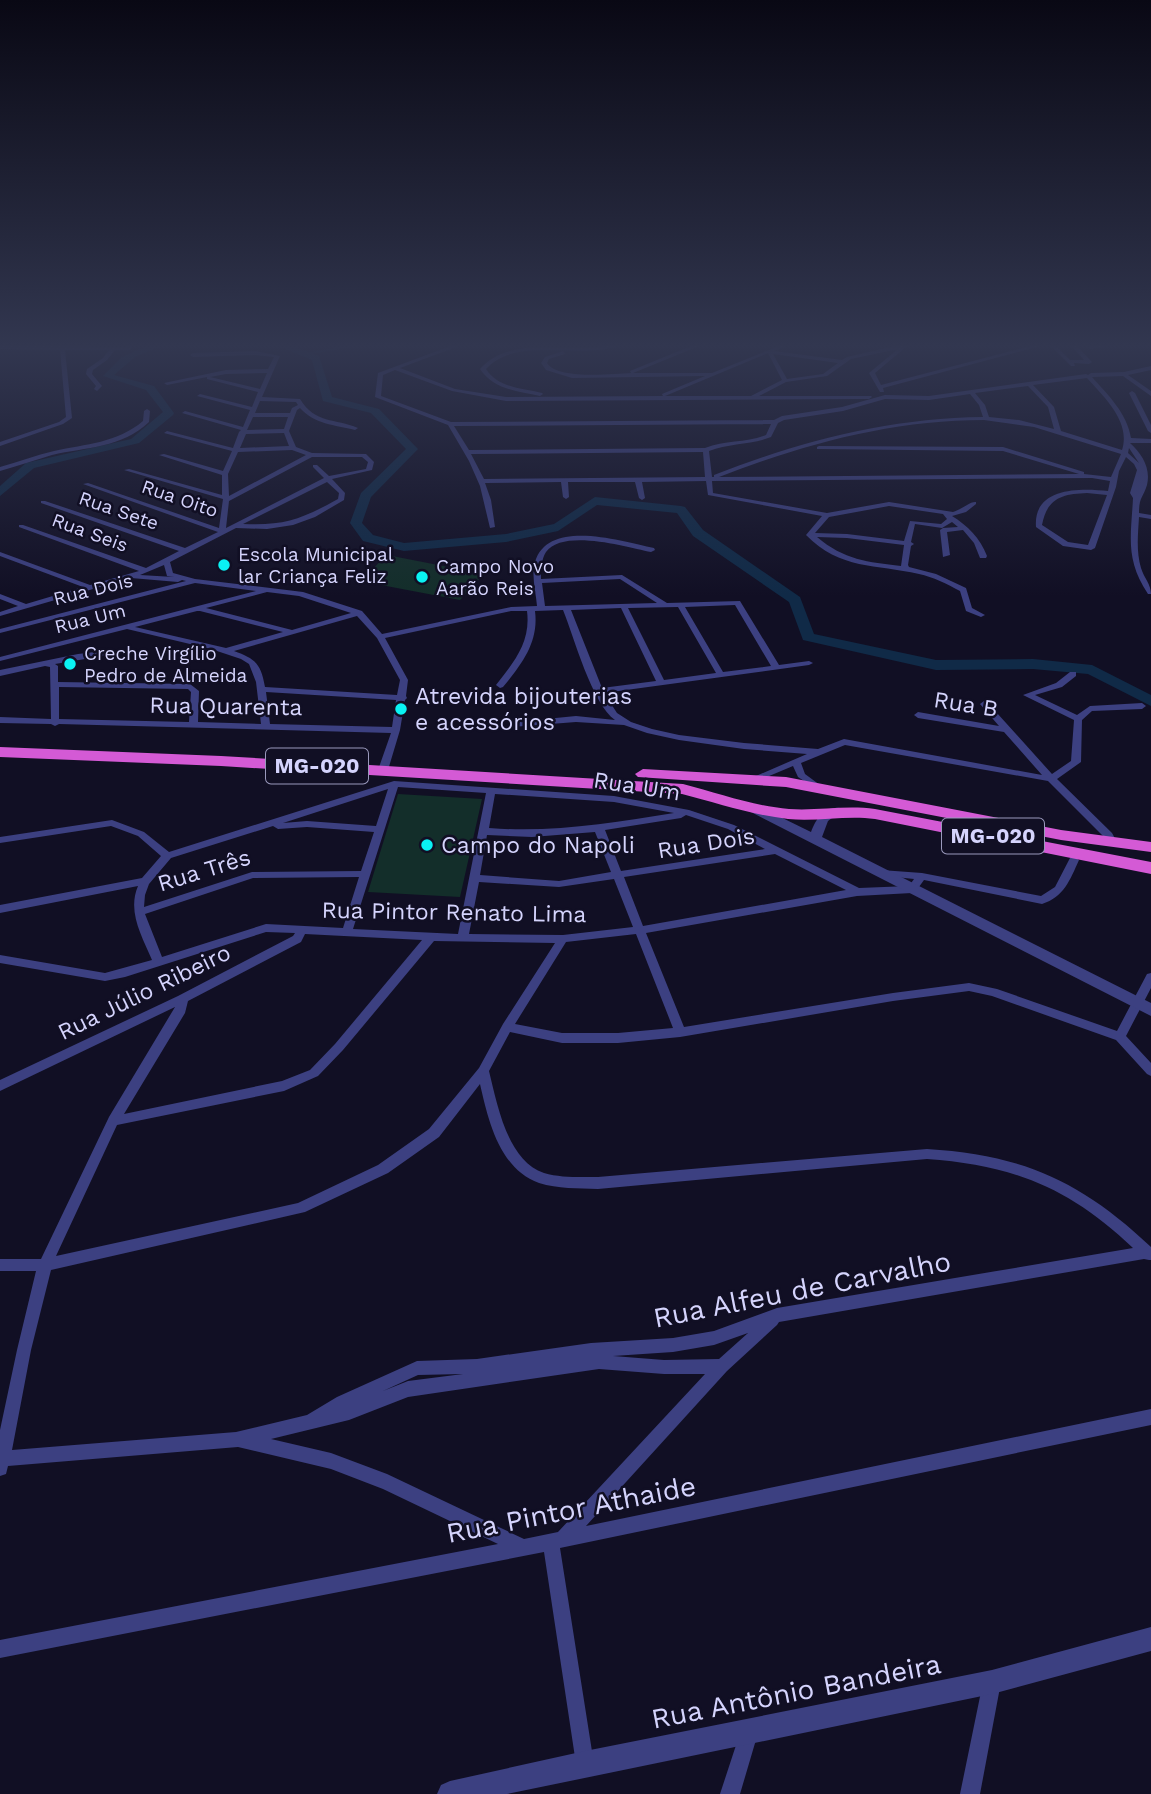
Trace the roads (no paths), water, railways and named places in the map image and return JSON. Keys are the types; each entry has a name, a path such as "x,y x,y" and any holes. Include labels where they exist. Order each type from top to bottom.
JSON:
{"highway":[{"name":"MG-020","path":"0,741 384,764 683,789 754,808 790,814 835,811 887,816 1151,868"},
{"name":"MG-020","path":"0,752 754,779 818,788 1113,844 1145,847"},
{"path":"754,779 746,790 754,808"}],"street":[{"path":"0,444 50,428"},
{"path":"0,469 53,453 114,441 135,433 140,428"},
{"path":"235,428 286,431"},
{"path":"287,428 293,448"},
{"path":"452,428 482,481 492,507 492,527"},
{"path":"466,452 706,450 724,444 763,439 769,436 773,428"},
{"path":"710,479 769,455 882,428"},
{"path":"1041,428 1123,453 1136,460 1140,470 1133,493 1136,498 1134,564 1141,581 1151,592"},
{"path":"1057,428 1058,432"},
{"path":"1124,428 1128,442 1136,450 1151,483"},
{"path":"222,531 226,499 225,474 243,430"},
{"path":"0,614 146,571 328,478 369,470 369,458 356,454 311,455 293,448 234,450 167,433"},
{"path":"1128,442 1151,441"},
{"path":"1111,493 1081,490 1052,497 1038,517 1038,526 1047,534 1079,548 1091,548 1111,493 1112,479 1128,442"},
{"path":"799,448 1003,449 1092,476 1112,479"},
{"path":"706,450 710,494 827,515 889,504 911,505 949,516 965,528 979,545 983,556"},
{"path":"127,470 226,499 311,455"},
{"path":"162,456 225,474"},
{"path":"233,526 284,527 341,500 342,493 315,466"},
{"path":"1136,498 1147,473"},
{"path":"482,481 1092,476"},
{"path":"638,479 642,498"},
{"path":"564,480 566,497"},
{"name":"Rua Oito","path":"86,484 222,531"},
{"path":"1136,512 1151,493"},
{"name":"Rua Sete","path":"43,502 183,550"},
{"path":"905,569 904,559 912,522 942,526 949,516 964,511 974,503"},
{"path":"1136,512 1151,517"},
{"path":"810,535 827,515"},
{"name":"Rua Seis","path":"21,526 146,571"},
{"path":"946,555 943,530 965,528"},
{"path":"810,535 847,536 909,544"},
{"path":"810,535 843,559 856,564 905,569 936,576 963,590 969,609 981,615"},
{"path":"541,608 538,564 548,544 555,540 578,537 651,550"},
{"path":"0,554 89,587"},
{"path":"166,561 170,574 194,581"},
{"path":"127,576 270,589 340,604 359,613 380,637 404,680 396,730 384,764"},
{"path":"539,581 622,577 664,604"},
{"name":"Rua Dois","path":"0,631 194,581"},
{"name":"Rua Um","path":"0,659 270,589"},
{"path":"0,596 24,606"},
{"path":"380,637 511,609 737,603 776,667"},
{"path":"680,604 721,675"},
{"path":"623,605 661,683"},
{"path":"566,607 600,691 614,716 624,723"},
{"path":"198,608 292,632"},
{"path":"500,685 520,661 532,637 531,608"},
{"path":"225,651 359,613"},
{"path":"127,627 225,651 252,661 257,669 266,726"},
{"path":"0,673 91,653 112,652"},
{"path":"45,663 54,666 55,723"},
{"path":"600,691 809,663"},
{"path":"1073,674 1059,685 1027,695 1078,719"},
{"path":"56,684 185,687 195,691 193,725"},
{"path":"261,689 403,698"},
{"path":"984,704 1051,779 1100,825 1113,844"},
{"path":"754,779 844,742 1051,779 1076,762 1078,719 1090,709 1142,706"},
{"name":"Rua B","path":"918,715 1008,730"},
{"path":"515,725 576,719 624,723 685,737 752,747 821,752"},
{"name":"Rua Quarenta","path":"0,720 396,730"},
{"path":"796,762 801,775 818,788"},
{"path":"158,962 139,912 139,892 144,881 167,856 394,784"},
{"path":"347,932 394,784"},
{"name":"Rua Um","path":"394,784 614,799 689,813 731,827 857,892"},
{"path":"463,936 491,790"},
{"path":"754,808 1144,1006"},
{"path":"814,839 823,819 835,811"},
{"path":"482,831 517,835 565,834 689,813"},
{"path":"0,840 112,822 141,834 167,856"},
{"path":"256,829 307,824 380,829"},
{"path":"1100,825 1145,847"},
{"path":"599,828 680,1032"},
{"name":"Rua Dois","path":"473,878 559,884 778,850"},
{"path":"879,872 922,876 1042,900 1053,897 1064,883 1074,860"},
{"name":"Rua Três","path":"139,912 252,875 366,874"},
{"path":"912,889 922,876"},
{"path":"0,909 144,881"},
{"name":"Rua Pintor Renato Lima","path":"0,960 105,976 121,974 266,928 431,937 563,939 641,930 857,892 912,889"},
{"name":"Rua Júlio Ribeiro","path":"0,1086 182,999 297,939 302,930"},
{"path":"113,1121 284,1086 314,1073 340,1047 431,937"},
{"path":"0,1265 45,1265 300,1208 336,1194 383,1170 434,1133 483,1072 507,1027 563,939"},
{"path":"1121,1037 1144,1006 1151,977"},
{"path":"507,1027 562,1038 618,1038 680,1032 969,987 993,992 1121,1037 1151,1071"},
{"path":"1,1463 45,1265 113,1121 181,1010 182,999"},
{"path":"483,1072 502,1135 514,1159 533,1174 555,1180 598,1183 927,1154 966,1155 1007,1164 1061,1186 1105,1215 1149,1254"},
{"name":"Rua Alfeu de Carvalho","path":"311,1421 342,1402 417,1368 477,1366 591,1350 673,1345 714,1338 777,1315 1149,1254"},
{"path":"585,1764 557,1540 722,1366 777,1315"},
{"name":"Rua Alfeu de Carvalho","path":"1,1463 236,1440 349,1412 408,1389 599,1362 664,1367 722,1366"},
{"name":"Rua Pintor Athaide","path":"0,1649 557,1540 1151,1417"},
{"path":"236,1440 331,1461 387,1482 521,1546"},
{"name":"Rua Antônio Bandeira","path":"450,1794 992,1682 1151,1639"},
{"path":"970,1794 992,1682"},
{"path":"730,1794 750,1732"}],"waterway":[{"path":"0,492 30,465 135,441 151,428"},
{"path":"391,428 412,449 365,496 356,523 368,538 404,547 506,538 558,527 595,501 681,510 698,533 795,600 808,637 936,665 1033,664 1092,670 1151,701"}],"place":[{"name":"Escola Municipal lar Criança Feliz","path":"224,565"},
{"name":"Campo Novo Aarão Reis","path":"422,577"},
{"name":"Creche Virgílio Pedro de Almeida","path":"70,664"},
{"name":"Atrevida bijouterias e acessórios","path":"401,709"},
{"name":"Campo do Napoli","path":"427,845"}]}
